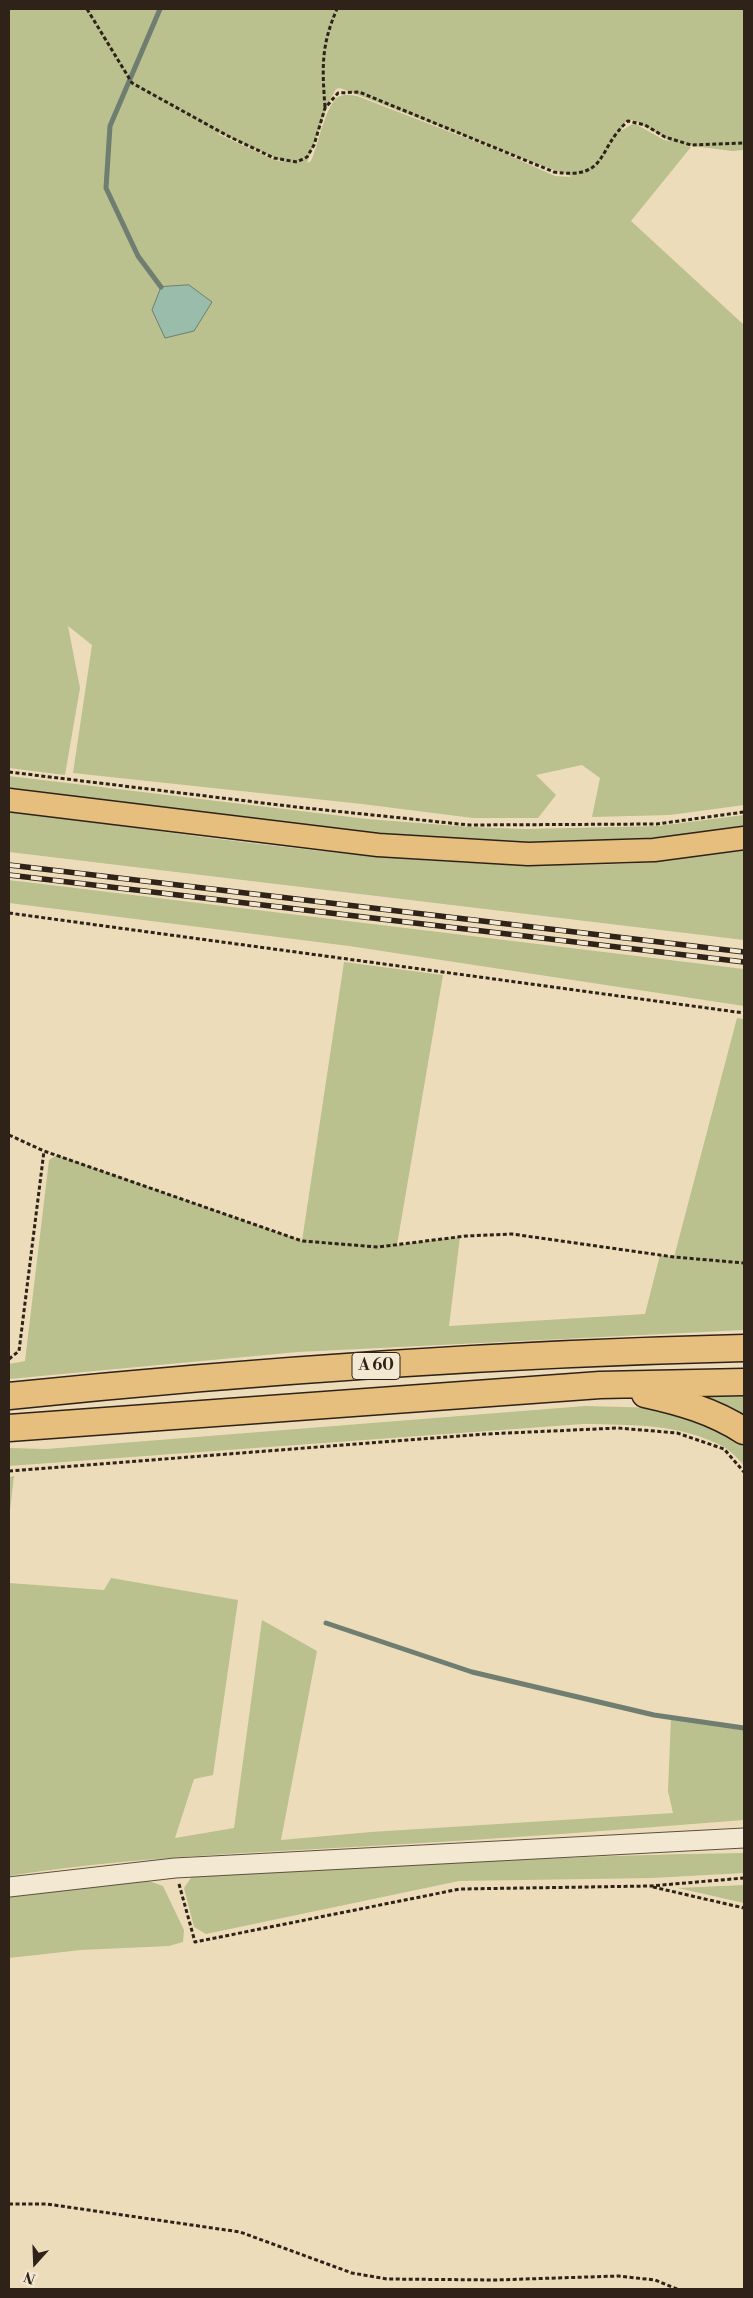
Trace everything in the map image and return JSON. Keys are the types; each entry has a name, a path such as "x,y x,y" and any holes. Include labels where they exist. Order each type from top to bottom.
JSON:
{"highway":[{"name":"A 60","path":"9,1396 181,1379 612,1352 744,1348"},
{"name":"A 60","path":"9,1428 600,1385 744,1382"},
{"path":"600,1385 685,1403 710,1412 744,1432"}],"main road":[{"path":"9,800 378,845 528,854 654,850 744,838"}],"street":[{"path":"9,1887 175,1868 744,1838"}],"path":[{"path":"88,9 132,83 228,136 274,158 297,162 307,157 314,145 325,108 322,74 326,33 337,9"},
{"path":"325,108 338,93 359,92 554,172 568,174 582,174 594,168 606,152 616,131 628,121 645,125 664,137 691,145 744,143"},
{"path":"9,772 296,807 469,825 657,824 744,812"},
{"path":"9,912 744,1013"},
{"path":"9,1135 44,1151 302,1241 378,1247 466,1236 512,1234 674,1257 744,1263"},
{"path":"9,1359 19,1351 44,1151"},
{"path":"9,1471 486,1434 618,1428 677,1433 724,1448 744,1472"},
{"path":"175,1868 195,1942 460,1889 650,1886 744,1878"},
{"path":"650,1886 744,1908"},
{"path":"9,2204 47,2204 240,2232 352,2273 387,2279 495,2280 618,2276 655,2280 677,2289"}],"green space":[{"path":"9,9 744,9 744,150 732,151 684,145 691,147 631,221 744,325 744,805 670,815 592,817 600,778 582,765 536,775 556,795 538,818 473,818 362,804 73,773 92,645 68,626 80,688 65,775 9,768","holes":["340,88 571,177 555,176 497,150 357,96 350,95 340,96 333,102 314,154 311,161 307,163 329,102 336,89","626,120 634,120 670,141 664,140 634,123 621,131","218,134 284,162 275,160"]},
{"path":"9,776 367,819 470,827 525,829 658,826 744,815 744,829 654,840 524,845 369,836 147,805 9,790"},
{"path":"9,811 323,851 481,863 561,865 640,863 744,848 744,940 9,852"},
{"path":"9,880 744,969 744,1006 349,946 9,903"},
{"path":"344,962 443,975 397,1245 460,1237 449,1326 645,1314 660,1255 674,1257 737,1018 744,1019 744,1330 298,1352 9,1379 9,1364 25,1361 49,1160 57,1155 302,1241"},
{"path":"744,1394 744,1423 685,1395"},
{"path":"585,1406 663,1408 689,1414 744,1444 744,1465 724,1447 690,1433 637,1425 583,1424 9,1466 9,1448 46,1449"},
{"path":"14,1476 9,1519 9,1477"},
{"path":"111,1578 238,1600 213,1775 194,1779 175,1838 234,1828 262,1620 317,1651 281,1840 371,1832 673,1813 668,1791 671,1717 744,1728 744,1820 604,1831 190,1856 99,1864 9,1876 9,1583 104,1590"},
{"path":"744,1853 744,1873 652,1878 459,1881 206,1934 194,1927 184,1888 193,1875 537,1859"},
{"path":"143,1879 163,1886 184,1930 183,1942 169,1946 81,1950 9,1958 9,1897"},
{"path":"744,1885 744,1903 678,1888"}],"shaded area":[{"path":"189,285 212,302 194,331 165,338 152,310 161,287"}],"waterway":[{"path":"160,9 110,126 106,188 138,256 161,287"},
{"path":"326,1623 472,1672 654,1715 744,1728"}],"railway":[{"path":"9,865 744,952"},
{"path":"9,875 744,962"}]}
